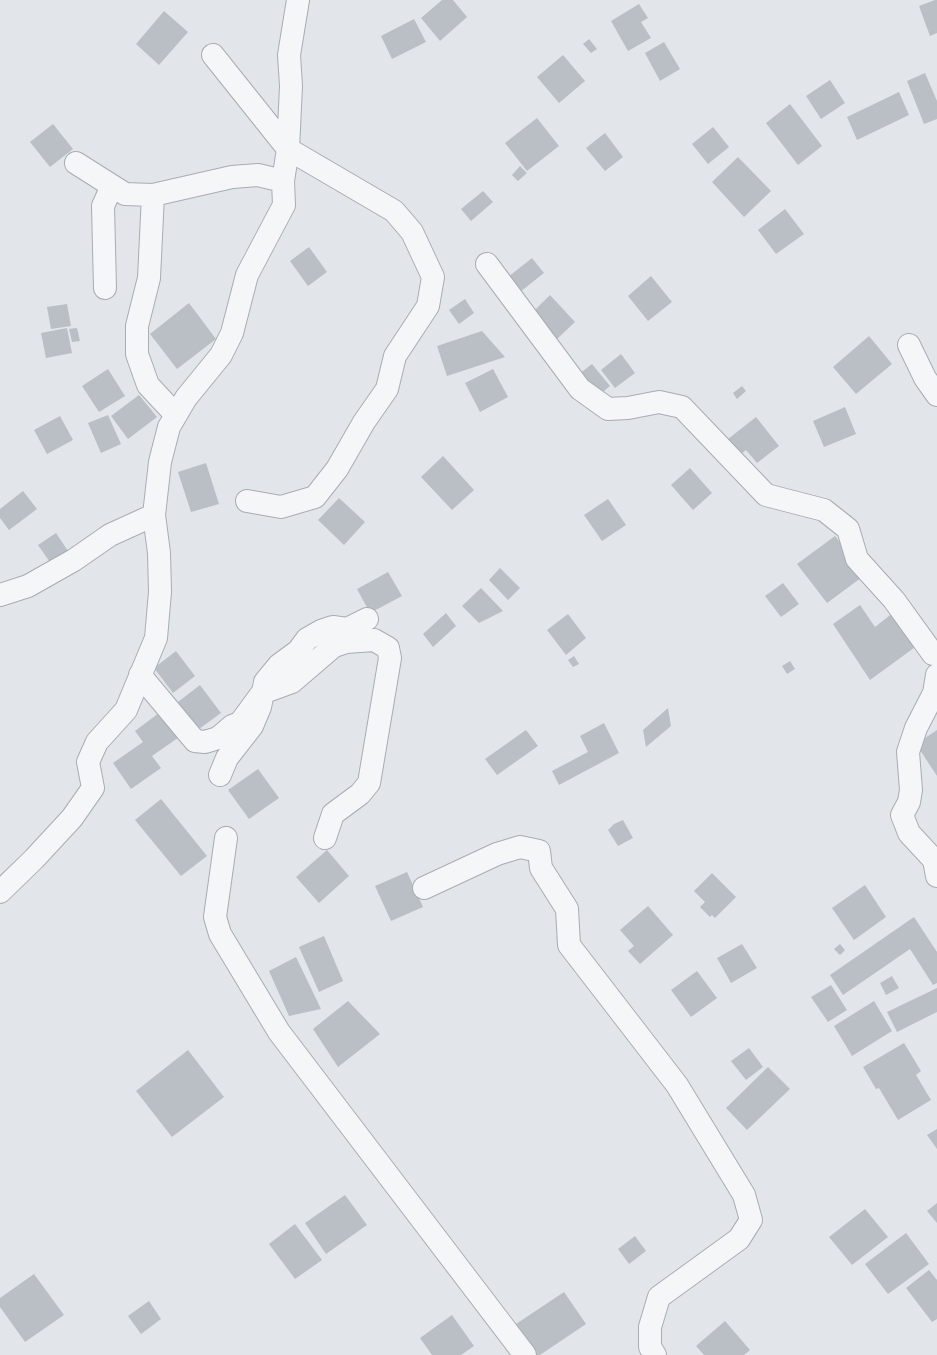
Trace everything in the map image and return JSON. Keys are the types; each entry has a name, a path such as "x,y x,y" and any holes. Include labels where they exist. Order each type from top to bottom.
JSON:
{"street":[{"path":"0,892 72,818 93,788 88,762 97,742 126,710 156,638 160,592 159,553 154,515 160,462 169,428 176,415 186,398 221,355 232,333 247,275 284,205 283,181 288,149 291,86 289,55 298,0"},
{"path":"213,55 288,149 394,211 412,232 433,277 428,306 395,356 387,389 364,422 337,469 315,497 281,507 247,501"},
{"path":"76,163 125,194 153,195 232,177 258,175 283,181"},
{"path":"105,288 103,206 112,186"},
{"path":"153,195 149,278 137,326 137,354 148,385 176,415"},
{"path":"487,264 580,389 608,409 659,402 682,406 766,495 824,510 848,529 857,559 894,600 936,660 934,693 916,728 908,752 911,790 909,802 902,814 909,834 934,860 937,876"},
{"path":"909,345 925,378 937,395"},
{"path":"0,595 28,586 74,560 110,534 154,515"},
{"path":"220,775 227,758 252,726 260,707 265,682 279,665 298,651 307,639 321,631 333,627 347,629 367,619"},
{"path":"140,675 195,741 205,742 218,738 231,726 240,723 262,693 292,682 334,646 346,642 374,640 388,648 390,658 369,783 360,794 333,814 325,838"},
{"path":"226,838 215,917 220,934 279,1032 525,1355"},
{"path":"424,888 497,854 520,848 539,850 541,868 567,909 569,945 677,1085 744,1195 751,1220 739,1239 659,1297 650,1327 650,1347 655,1355"}],"building":[{"path":"442,0 453,0 467,17 440,41 421,18"},
{"path":"937,0 937,33 930,36 919,6"},
{"path":"639,4 648,18 641,22 651,38 628,51 611,21"},
{"path":"164,11 188,32 159,65 136,44"},
{"path":"414,19 426,42 392,59 381,36"},
{"path":"589,39 597,49 591,53 583,44"},
{"path":"664,42 680,69 660,81 645,53"},
{"path":"563,55 585,81 559,103 537,77"},
{"path":"925,73 937,101 937,119 924,124 907,81"},
{"path":"830,80 845,103 821,119 806,96"},
{"path":"899,92 909,115 857,140 847,117"},
{"path":"790,104 822,146 798,165 766,123"},
{"path":"537,118 559,146 527,171 505,143"},
{"path":"53,124 73,149 50,167 30,142"},
{"path":"713,127 729,147 708,164 692,144"},
{"path":"605,133 623,157 605,171 586,148"},
{"path":"738,157 771,191 744,217 712,182"},
{"path":"520,166 527,173 518,181 512,175"},
{"path":"483,191 493,202 471,221 461,209"},
{"path":"785,209 804,234 776,254 758,230"},
{"path":"309,247 327,272 308,286 290,261"},
{"path":"532,258 544,273 520,292 508,277"},
{"path":"651,276 672,302 648,321 628,296"},
{"path":"550,295 575,322 557,339 532,313"},
{"path":"465,299 474,313 459,324 449,310"},
{"path":"189,303 216,339 177,369 150,334"},
{"path":"67,304 71,326 51,329 47,307"},
{"path":"67,328 72,353 46,358 41,333"},
{"path":"77,328 80,341 72,342 69,329"},
{"path":"482,331 505,357 447,376 437,346"},
{"path":"869,336 892,364 856,394 833,367"},
{"path":"621,354 635,373 615,388 601,370"},
{"path":"592,364 610,386 598,396 579,374"},
{"path":"108,369 125,396 99,412 82,386"},
{"path":"493,369 508,397 480,412 465,383"},
{"path":"742,386 746,391 737,399 733,393"},
{"path":"139,395 157,417 128,439 111,416"},
{"path":"845,407 856,434 824,447 813,421"},
{"path":"108,415 121,444 101,453 88,423"},
{"path":"60,416 73,440 47,454 34,430"},
{"path":"756,417 779,446 757,463 746,450 740,455 728,439"},
{"path":"443,456 474,490 452,510 421,477"},
{"path":"206,463 219,504 191,512 178,472"},
{"path":"690,468 712,493 693,510 671,485"},
{"path":"23,491 37,509 9,530 0,518 0,509"},
{"path":"339,498 365,522 344,545 318,520"},
{"path":"608,499 626,525 602,541 584,515"},
{"path":"56,533 70,554 52,565 38,545"},
{"path":"835,536 865,575 827,603 797,564"},
{"path":"500,568 520,588 508,600 489,580"},
{"path":"388,572 402,596 370,613 357,589"},
{"path":"783,583 799,604 781,617 765,596"},
{"path":"481,588 503,611 479,623 462,606"},
{"path":"860,605 875,627 894,612 918,645 870,680 833,624"},
{"path":"446,613 456,626 433,647 423,634"},
{"path":"568,614 586,638 566,655 547,630"},
{"path":"176,651 195,676 173,693 154,668"},
{"path":"574,656 579,664 573,667 568,660"},
{"path":"790,661 795,669 787,674 782,666"},
{"path":"200,685 221,713 195,732 174,705"},
{"path":"668,708 671,726 646,747 643,730"},
{"path":"163,710 182,735 152,756 161,768 131,789 113,763 143,742 135,731"},
{"path":"604,723 619,753 559,785 552,771 588,752 580,736"},
{"path":"526,730 538,746 497,775 485,759"},
{"path":"937,730 937,776 916,744"},
{"path":"258,769 279,798 249,819 228,790"},
{"path":"161,799 207,856 181,876 135,820"},
{"path":"623,820 633,838 618,846 608,830"},
{"path":"327,850 349,876 319,903 296,877"},
{"path":"407,872 423,907 391,921 375,886"},
{"path":"712,873 736,897 715,918 712,915 710,917 700,907 705,902 694,891"},
{"path":"865,885 886,917 854,940 832,908"},
{"path":"648,906 673,935 640,964 628,951 634,946 620,930"},
{"path":"914,917 937,952 937,983 933,985 910,949 843,995 830,975"},
{"path":"324,936 343,981 319,992 299,947"},
{"path":"742,944 757,968 731,983 717,958"},
{"path":"840,944 845,950 840,955 834,949"},
{"path":"296,957 321,1009 289,1016 269,971"},
{"path":"697,971 717,998 691,1017 671,990"},
{"path":"892,976 899,988 886,995 880,983"},
{"path":"831,985 847,1010 828,1022 811,997"},
{"path":"937,988 937,1012 897,1032 887,1012"},
{"path":"348,1001 380,1034 338,1067 313,1029"},
{"path":"874,1001 892,1031 852,1056 834,1026"},
{"path":"904,1043 921,1071 916,1075 931,1100 898,1120 863,1067"},
{"path":"749,1048 763,1067 746,1080 731,1061"},
{"path":"188,1050 224,1097 172,1137 136,1091"},
{"path":"768,1067 790,1089 747,1130 726,1108"},
{"path":"937,1129 937,1149 927,1135"},
{"path":"345,1195 367,1225 326,1254 305,1223"},
{"path":"937,1203 937,1223 927,1211"},
{"path":"865,1209 888,1237 852,1265 829,1237"},
{"path":"295,1224 322,1260 295,1279 269,1244"},
{"path":"906,1233 929,1264 888,1294 865,1264"},
{"path":"635,1236 646,1251 629,1264 618,1249"},
{"path":"929,1270 937,1280 937,1319 932,1322 906,1288"},
{"path":"34,1274 64,1315 25,1342 0,1307 0,1298"},
{"path":"564,1292 586,1324 540,1355 532,1355 513,1326"},
{"path":"149,1301 161,1319 141,1334 128,1316"},
{"path":"452,1315 474,1346 461,1355 432,1355 420,1338"},
{"path":"725,1321 750,1350 744,1355 704,1355 696,1346"}]}
